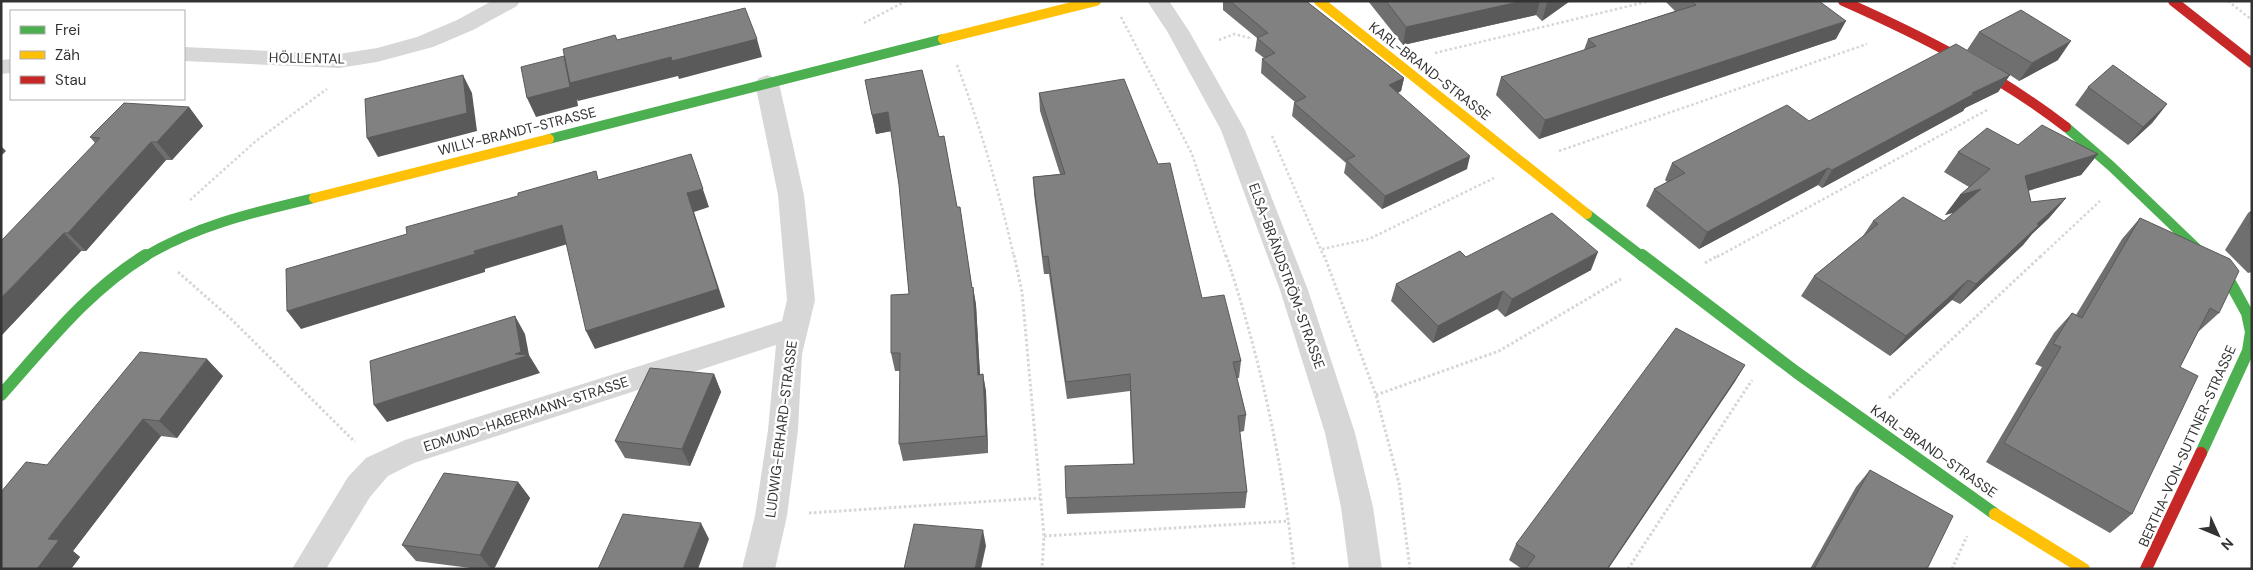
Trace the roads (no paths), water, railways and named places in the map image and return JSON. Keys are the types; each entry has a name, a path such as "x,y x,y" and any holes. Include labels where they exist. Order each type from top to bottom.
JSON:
{"street":[{"name":"HÖLLENTAL","path":"185,54 339,60 378,55 425,42 464,25 509,1"},
{"name":"WILLY-BRANDT-STRASSE","path":"1,395 78,314 116,278 154,251 207,228 257,212 1096,1"},
{"name":"ELSA-BRÄNDSTRÖM-STRASSE","path":"1158,1 1178,31 1233,130 1294,290 1340,433 1357,507 1366,569"},
{"name":"KARL-BRAND-STRASSE","path":"1319,1 1394,62 1769,354 2056,554 2084,569"},
{"name":"BERTHA-VON-SUTTNER-STRASSE","path":"1844,1 1908,30 1977,66 2019,92 2090,147 2124,178 2209,260 2233,288 2246,309 2251,331 2248,351 2146,569"},
{"path":"2173,1 2252,63"},
{"name":"LUDWIG-ERHARD-STRASSE","path":"758,569 771,516 783,430 788,354 801,300 791,195 768,82"},
{"name":"EDMUND-HABERMANN-STRASSE","path":"308,569 359,487 377,467 405,453 794,328"}]}
